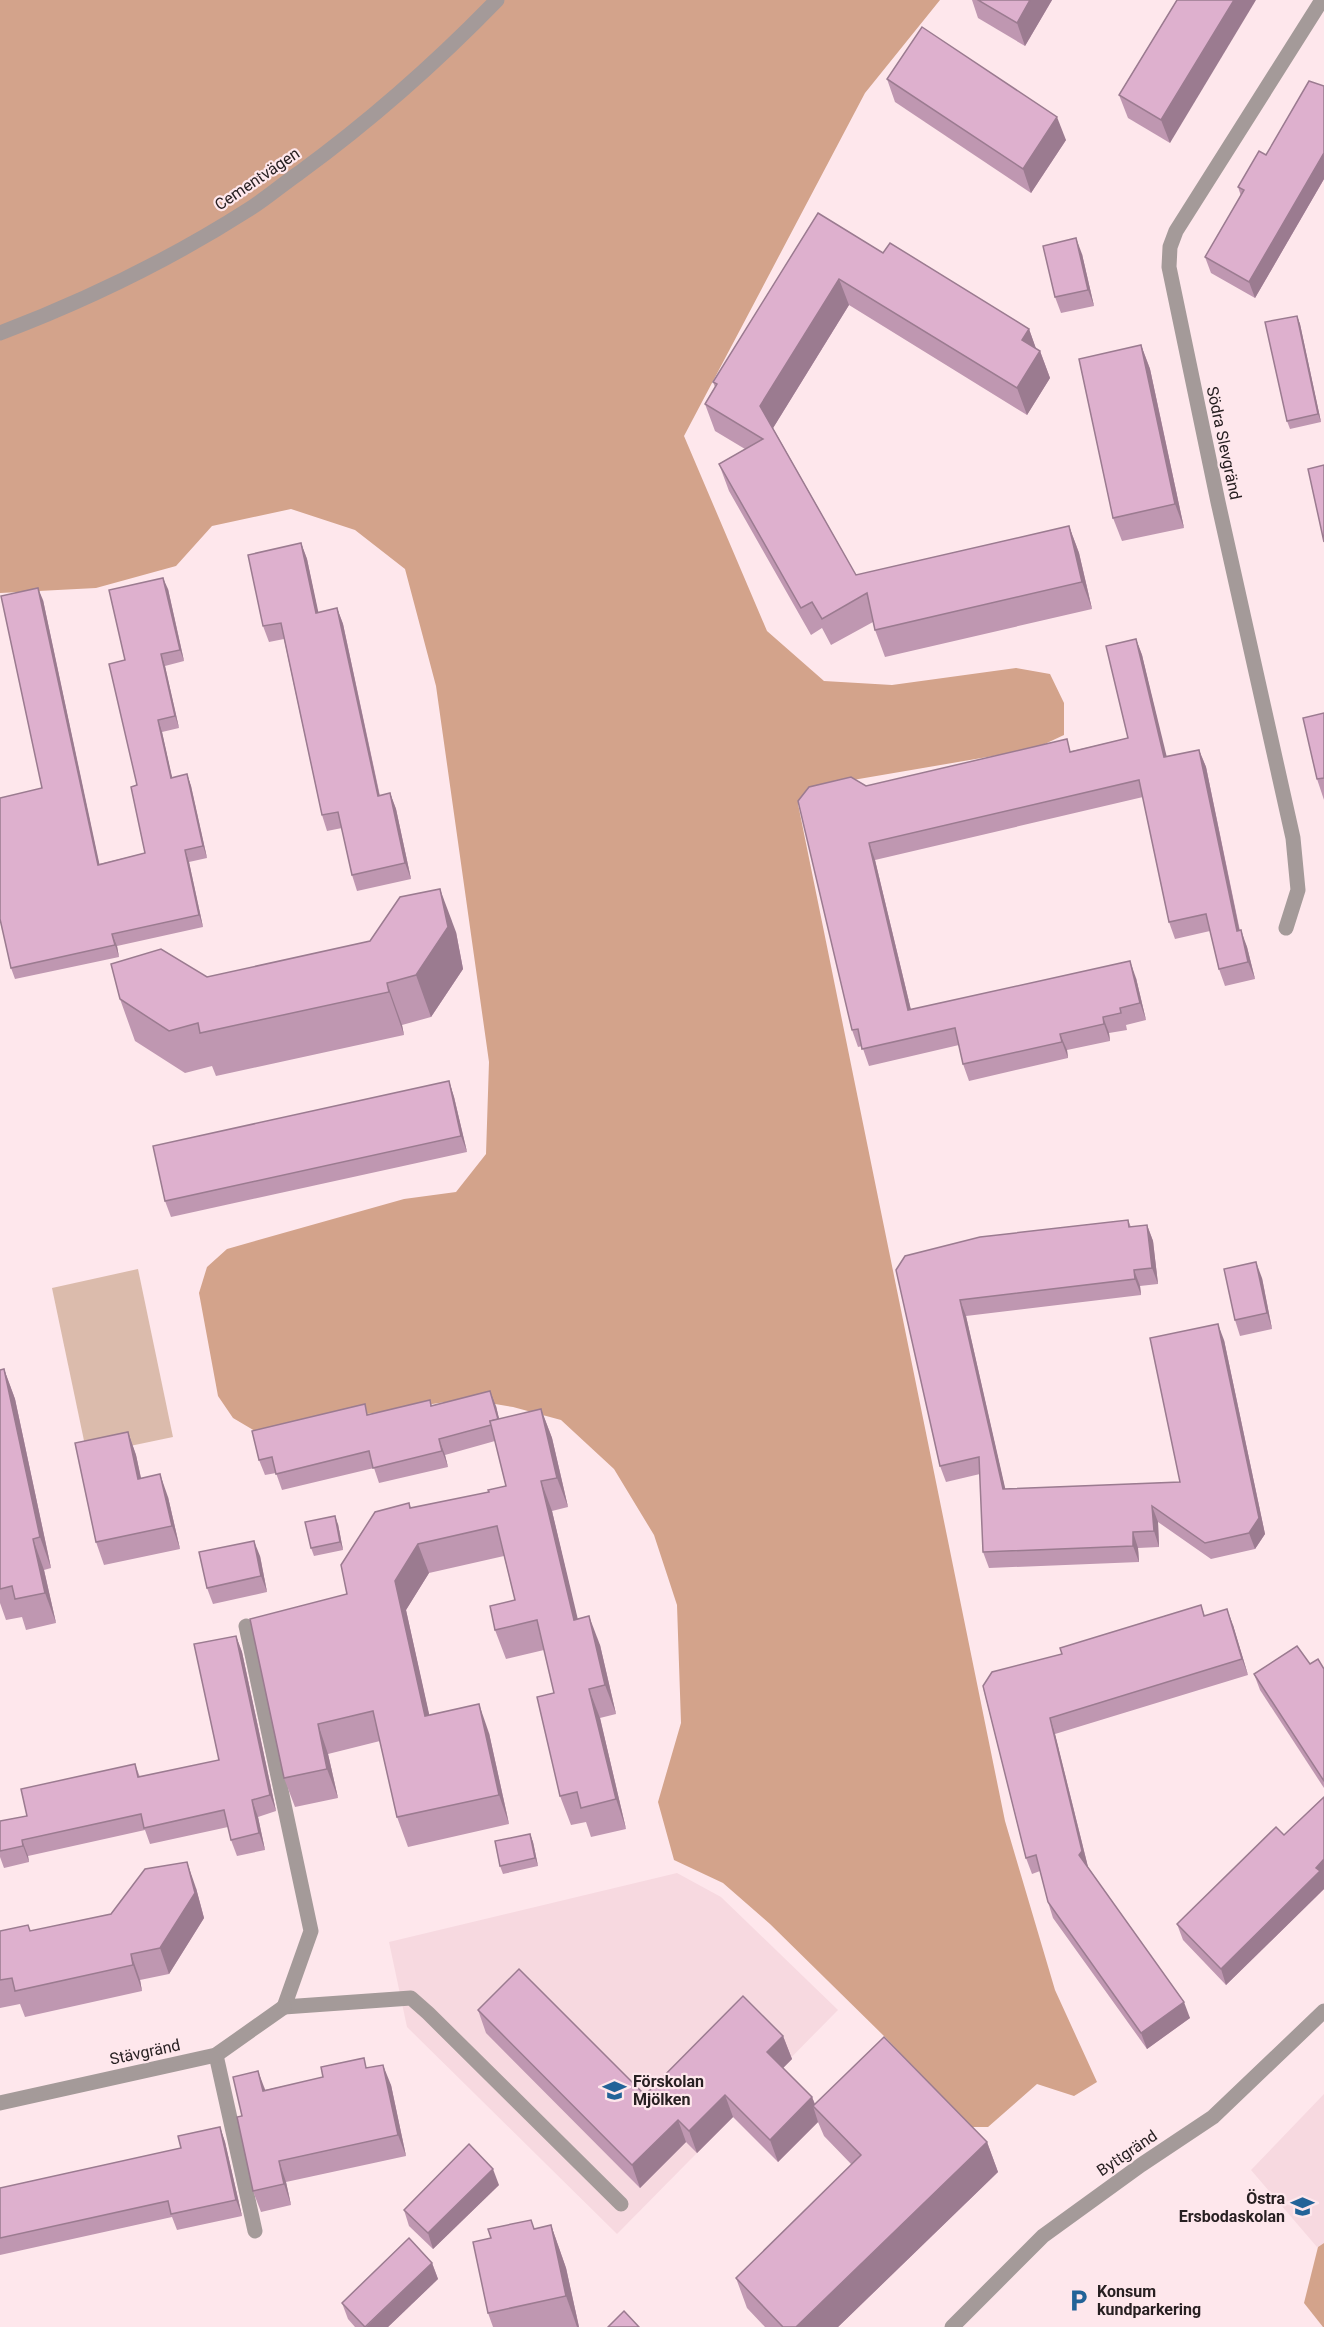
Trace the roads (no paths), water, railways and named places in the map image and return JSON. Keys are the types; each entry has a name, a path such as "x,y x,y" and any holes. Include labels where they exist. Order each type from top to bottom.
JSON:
{"street":[{"name":"Cementvägen","path":"0,333 44,316 151,266 252,207 352,135 450,49 497,0"},
{"name":"Södra Slevgränd","path":"1286,928 1298,890 1293,838 1218,502 1169,267 1170,248 1176,231 1322,0"},
{"path":"246,1626 311,1931 284,2007 411,1998 621,2204"},
{"name":"Stävgränd","path":"0,2103 216,2055 284,2007"},
{"name":"Byttgränd","path":"951,2327 1043,2235 1213,2117 1324,2011"},
{"path":"216,2055 255,2231"}],"place":[{"name":"Förskolan Mjölken","path":"615,2090"},
{"name":"Östra Ersbodaskolan","path":"1303,2207"},
{"name":"Konsum kundparkering","path":"1079,2300"}]}
